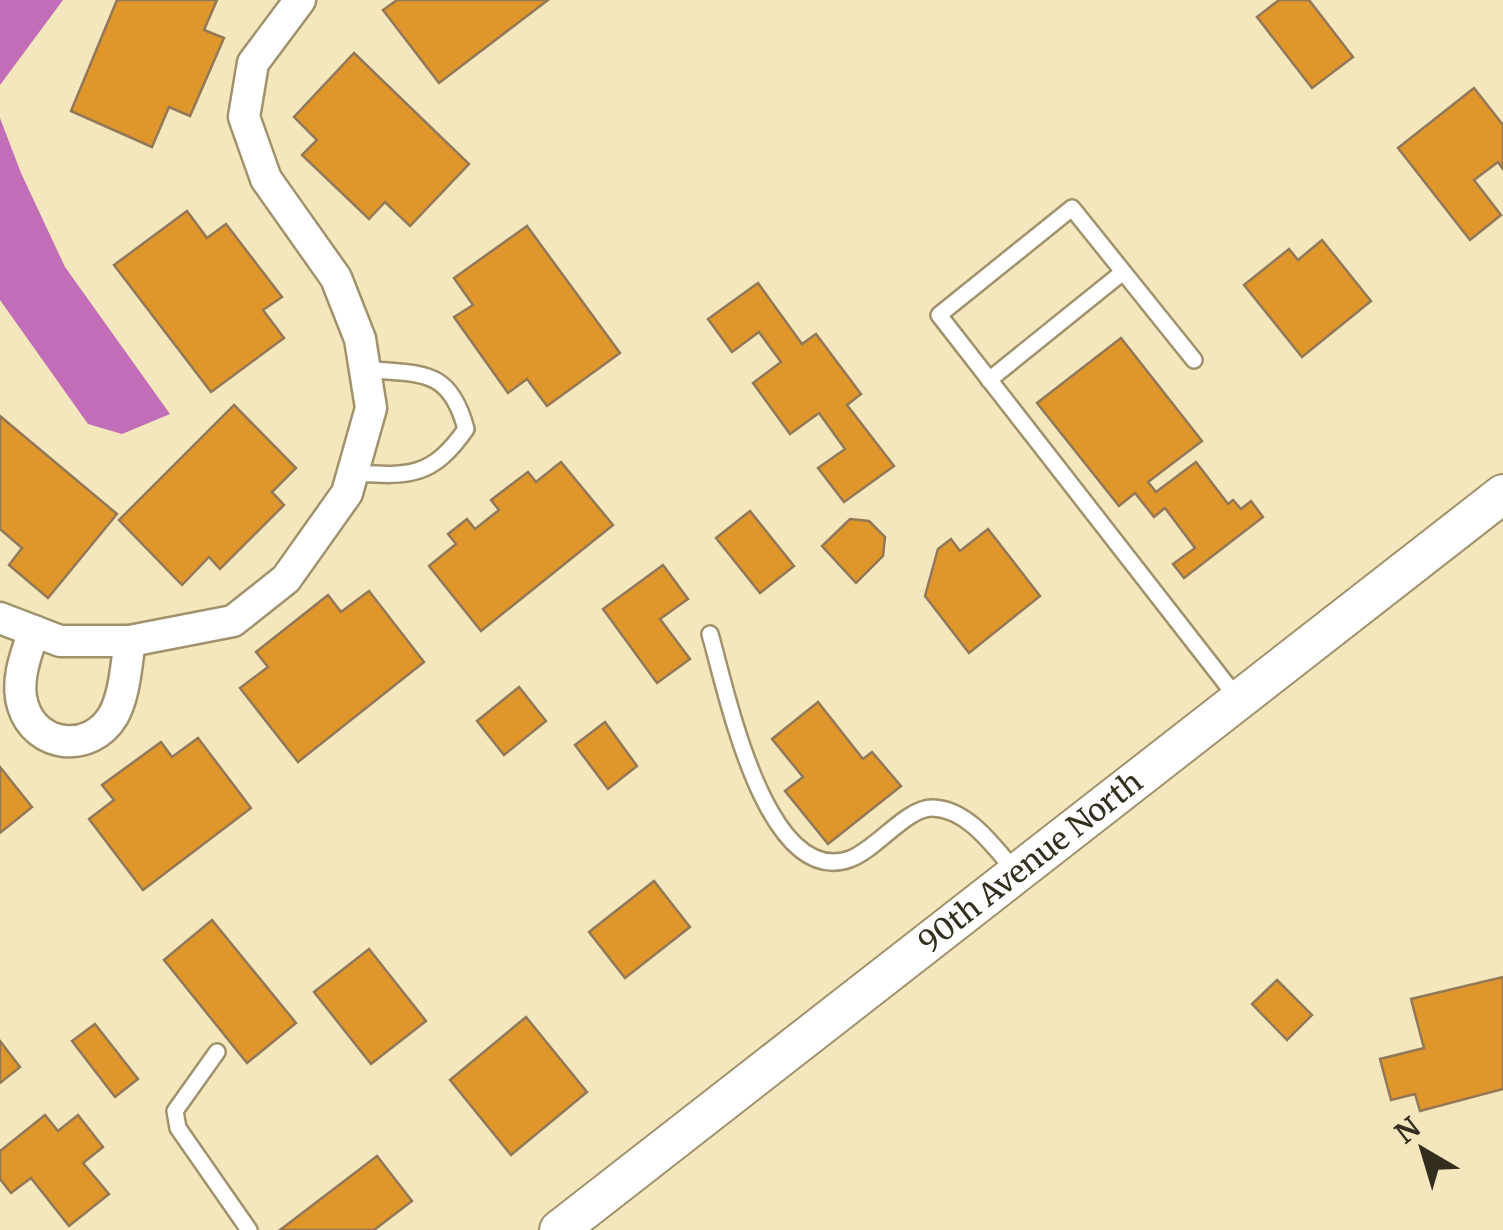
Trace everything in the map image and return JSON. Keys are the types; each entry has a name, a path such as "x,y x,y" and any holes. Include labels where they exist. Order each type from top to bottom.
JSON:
{"street":[{"path":"0,618 60,641 130,641 233,621 286,579 347,493 371,408 360,339 336,278 266,179 244,117 253,63 300,0"},
{"name":"90th Avenue North","path":"559,1230 1503,494"},
{"path":"34,631 22,672 23,707 38,730 64,743 92,736 113,715 120,700 130,641"}],"lane":[{"path":"1194,360 1072,208 938,316 1238,699"},
{"path":"989,380 1123,272"},
{"path":"352,473 408,476 449,453 466,428 458,401 435,376 364,369"},
{"path":"710,634 763,799 798,850 829,862 848,860 921,808 937,807 980,830 1017,872"},
{"path":"217,1052 175,1111 178,1128 249,1230"}],"shaded area":[{"path":"0,0 63,0 0,85"},
{"path":"0,118 65,267 170,414 122,434 88,424 0,300"}],"building":[{"path":"117,0 217,0 204,30 224,38 190,116 169,107 152,147 71,111"},
{"path":"397,0 548,0 439,83 383,10"},
{"path":"1279,0 1309,0 1353,57 1312,88 1257,17"},
{"path":"354,53 469,164 410,226 385,202 369,219 302,155 317,140 294,117"},
{"path":"1474,88 1503,125 1503,169 1498,162 1474,180 1501,215 1470,240 1398,148"},
{"path":"187,211 207,238 226,224 282,297 263,310 284,338 211,392 114,265"},
{"path":"527,226 620,353 547,406 527,379 508,393 454,317 473,305 454,278"},
{"path":"1322,240 1371,301 1302,357 1244,285 1289,249 1298,260"},
{"path":"758,283 802,344 816,334 861,394 847,405 894,466 844,502 818,468 845,449 819,413 790,434 753,383 781,362 759,332 732,352 708,319"},
{"path":"1121,338 1202,441 1148,482 1156,492 1196,462 1228,504 1233,500 1241,509 1251,501 1263,517 1184,578 1173,564 1195,548 1165,508 1154,517 1135,493 1119,506 1037,403"},
{"path":"234,405 296,468 272,492 284,505 220,569 209,557 182,585 119,520"},
{"path":"0,416 117,514 48,598 9,565 22,548 0,529"},
{"path":"561,462 613,525 481,631 429,566 456,544 448,534 467,519 475,529 499,510 491,500 528,472 536,482"},
{"path":"750,511 794,566 760,593 716,538"},
{"path":"850,519 869,521 885,537 883,556 856,583 822,546"},
{"path":"988,529 1040,596 969,653 925,596 938,549 951,539 960,551"},
{"path":"663,565 688,599 660,619 690,659 657,683 603,609"},
{"path":"369,591 424,662 298,762 240,688 268,667 256,652 328,595 341,612"},
{"path":"519,687 546,721 504,755 477,721"},
{"path":"818,702 863,759 872,752 901,786 828,844 785,791 803,777 772,739"},
{"path":"605,722 637,766 608,789 575,745"},
{"path":"198,738 251,808 143,890 89,819 114,800 102,785 161,742 172,757"},
{"path":"0,767 32,807 0,833"},
{"path":"654,881 690,927 625,978 589,932"},
{"path":"212,920 296,1023 247,1063 164,960"},
{"path":"369,949 426,1021 371,1064 314,992"},
{"path":"1503,977 1503,1089 1420,1111 1415,1094 1391,1100 1380,1059 1424,1048 1411,999"},
{"path":"1277,980 1312,1015 1287,1040 1252,1004"},
{"path":"526,1017 587,1092 511,1155 450,1080"},
{"path":"95,1024 138,1079 115,1097 72,1041"},
{"path":"0,1041 20,1067 0,1083"},
{"path":"45,1115 58,1131 78,1115 103,1147 83,1163 109,1194 69,1226 31,1178 11,1193 0,1179 0,1151"},
{"path":"377,1156 412,1201 374,1230 280,1230"}]}
